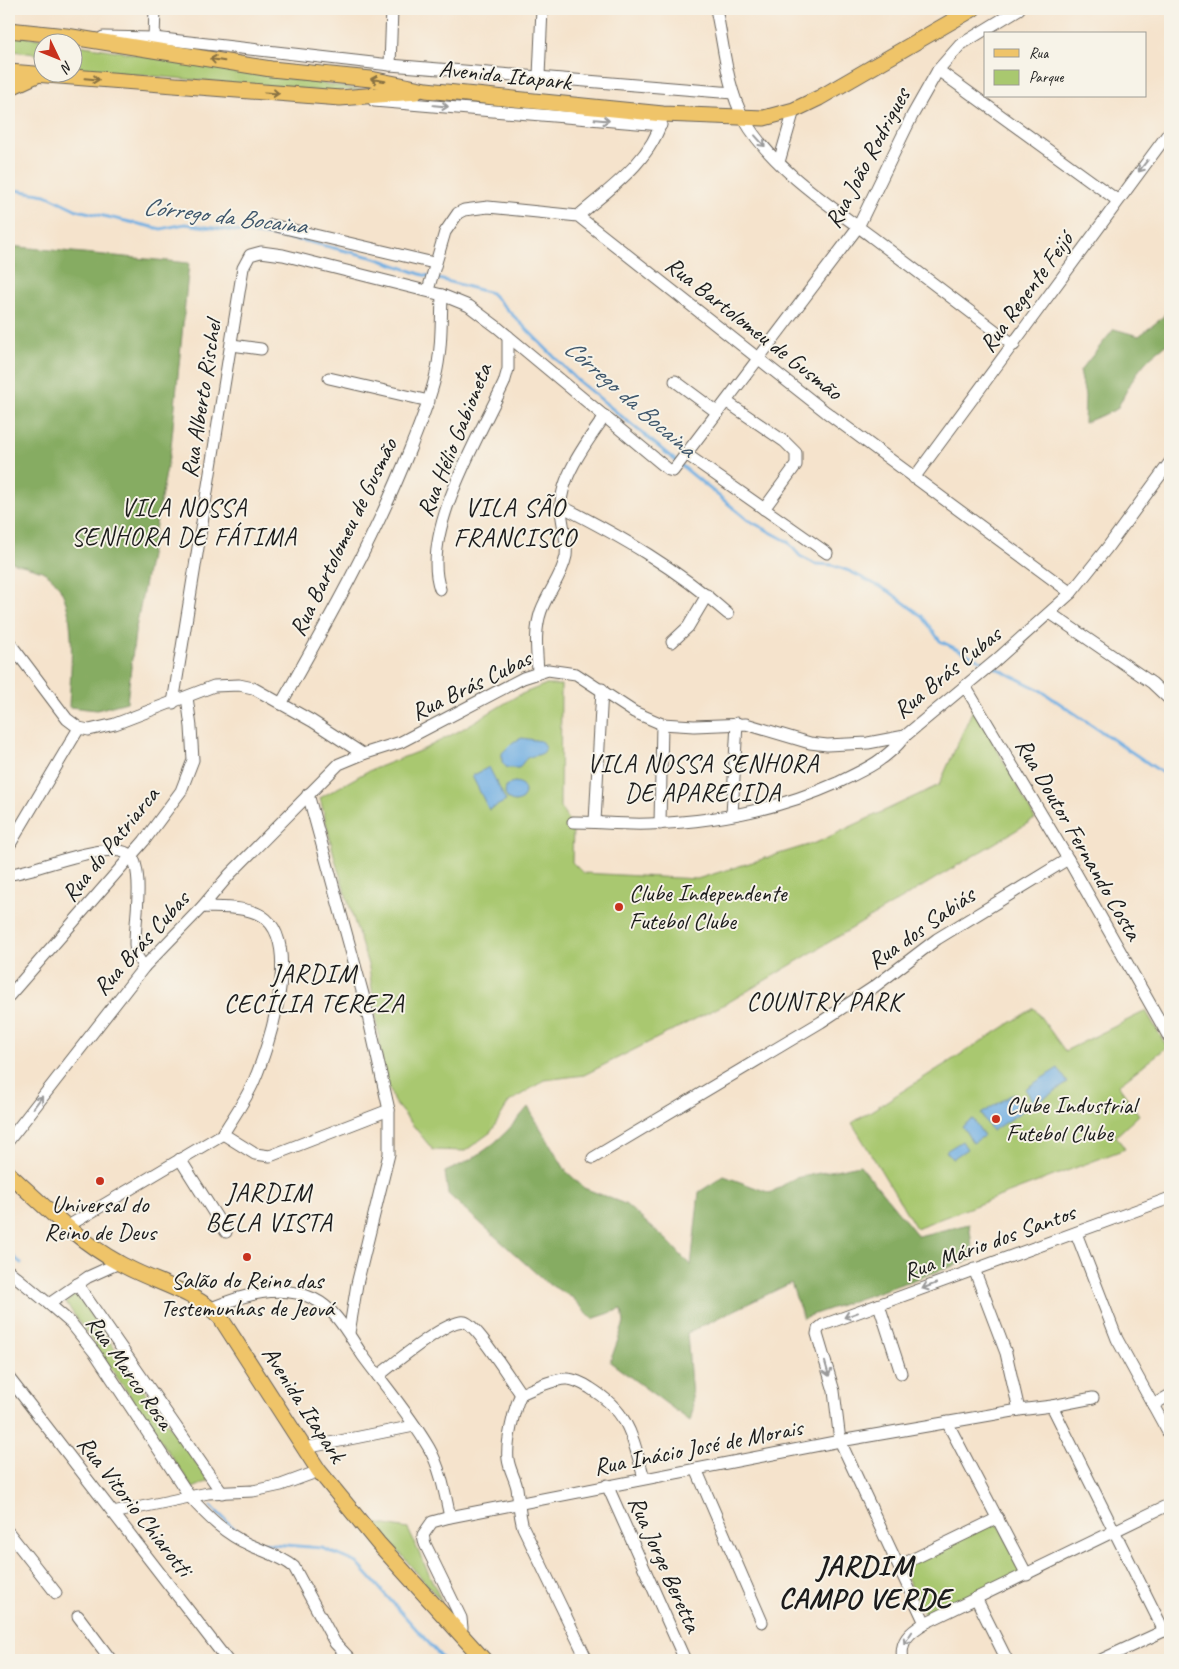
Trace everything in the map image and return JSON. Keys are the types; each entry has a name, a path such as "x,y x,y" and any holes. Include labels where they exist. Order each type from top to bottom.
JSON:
{"main road":[{"name":"Avenida Itapark","path":"82,39 271,69 370,79 426,90 662,119 764,118 794,110 819,98 973,9"},
{"name":"Avenida Itapark","path":"9,30 32,32"},
{"path":"9,72 32,74"},
{"path":"9,88 32,78"},
{"path":"82,78 340,98 396,95 426,90"},
{"name":"Avenida Itapark","path":"9,1175 68,1226 119,1263 193,1297 216,1312 318,1471 378,1543 484,1660"}],"street":[{"path":"154,38 155,9"},
{"path":"390,65 392,9"},
{"path":"539,76 542,9"},
{"path":"716,9 733,93 743,118 753,134 779,162 858,227 1014,345"},
{"name":"Rua João Rodrigues","path":"672,469 685,457 858,227 912,116 938,70 960,45 1019,9"},
{"path":"82,36 154,38 390,65 733,93"},
{"path":"938,70 1117,200"},
{"path":"272,225 431,276 451,222 464,210 498,208 578,216 640,159 662,119 340,98"},
{"path":"779,162 794,110"},
{"name":"Rua Regente Feijó","path":"914,478 1014,345 1117,200 1170,131"},
{"name":"Rua Bartolomeu de Gusmão","path":"578,216 758,359 914,478 1071,593"},
{"name":"Rua Alberto Rischel","path":"173,703 243,268 246,258 250,255 261,252 283,255"},
{"name":"Rua Hélio Gabioneta","path":"283,255 431,276 442,295 469,306 672,469"},
{"name":"Rua Bartolomeu de Gusmão","path":"281,704 326,625 385,509 429,401 440,348 442,295"},
{"name":"Rua Hélio Gabioneta","path":"440,588 436,570 439,536 456,486 504,383 508,368 508,336"},
{"path":"232,345 261,349"},
{"path":"329,378 429,401"},
{"path":"675,381 718,413"},
{"path":"727,402 785,442 796,453 796,465 764,509"},
{"path":"538,672 538,622 550,590 562,570 566,557 560,506 573,466 605,416"},
{"path":"685,457 827,553"},
{"name":"Rua Brás Cubas","path":"9,1140 144,967 202,907 230,874 339,764 401,742 430,729 508,685 538,672 561,670 576,674 602,689 634,712 662,724 694,726 737,724 756,726 818,744 868,743 905,736 994,662 1071,593 1107,548 1170,462"},
{"path":"560,506 648,553 707,595 728,614"},
{"path":"672,642 688,627 707,595"},
{"path":"1050,613 1152,683 1170,700"},
{"path":"9,642 68,719 79,728 90,730 115,724 214,686 228,684 253,688 363,754"},
{"name":"Rua Doutor Fernando Costa","path":"968,684 1170,1039"},
{"path":"595,822 602,689"},
{"name":"Rua do Patriarca","path":"9,996 132,856 181,791 193,760 192,727 186,697"},
{"path":"660,824 662,724"},
{"path":"732,815 737,724"},
{"path":"9,846 79,728"},
{"path":"573,822 660,824 766,810 820,790 882,760 905,736"},
{"path":"308,794 364,998 389,1110 389,1154 358,1284 349,1333"},
{"path":"9,874 102,850 118,849 132,856 137,882 136,955 144,967"},
{"name":"Rua dos Sabiás","path":"593,1158 821,1022 874,987 937,939 1068,858"},
{"path":"68,1226 223,1134 254,1083 272,1027 282,972 274,927 261,916 243,910 202,907"},
{"path":"223,1134 255,1154 270,1156 389,1110"},
{"path":"180,1159 226,1232"},
{"name":"Rua Mário dos Santos","path":"840,1441 834,1391 817,1334 818,1329 823,1325 1170,1198"},
{"path":"1076,1233 1117,1339 1170,1436"},
{"name":"Rua Marco Rosa","path":"119,1263 76,1284 49,1304 71,1323 95,1353 190,1496 205,1514 230,1534 285,1560 294,1567 335,1643 351,1660"},
{"path":"974,1269 1006,1353 1019,1410"},
{"path":"9,1271 49,1304"},
{"name":"Rua Marco Rosa","path":"76,1284 222,1493"},
{"path":"216,1312 238,1297 262,1292 284,1291 313,1298 331,1311 349,1333 429,1449 439,1470 450,1517"},
{"path":"879,1305 901,1373"},
{"path":"378,1376 425,1341 456,1322 464,1321 477,1331 521,1394"},
{"name":"Rua Vitorio Chiarotti","path":"9,1378 226,1660"},
{"path":"587,1660 522,1527 518,1505 518,1490 508,1461 516,1404 521,1394 542,1384 567,1378 601,1395 623,1416 630,1430 644,1478"},
{"path":"1154,1405 1170,1395"},
{"name":"Rua Inácio José de Morais","path":"459,1632 462,1628 461,1618 425,1544 424,1535 426,1528 432,1522 644,1478 840,1441 1093,1398"},
{"path":"1052,1406 1114,1532 1167,1629 1101,1660"},
{"path":"947,1422 1027,1575"},
{"path":"305,1448 414,1426"},
{"path":"840,1441 925,1623"},
{"path":"696,1469 762,1622"},
{"path":"113,1513 190,1496 253,1491 318,1471"},
{"name":"Rua Jorge Beretta","path":"607,1486 685,1660"},
{"path":"902,1660 905,1639 911,1632 925,1623 1170,1504"},
{"path":"899,1566 998,1518"},
{"path":"9,1533 56,1593"},
{"path":"976,1598 1007,1660"},
{"path":"78,1616 111,1660"}],"green space":[{"path":"13,35 32,38 32,54 13,51"},
{"path":"82,46 364,90 319,91 82,70"},
{"path":"9,246 189,263 171,447 135,633 127,702 97,710 69,707 71,632 63,595 55,581 42,571 9,561"},
{"path":"1170,306 1170,342 1151,357 1138,371 1117,409 1084,423 1085,396 1080,371 1114,329 1139,336 1162,318"},
{"name":"Clube Independente Futebol Clube","path":"544,685 561,685 560,807 573,828 572,862 583,873 697,879 818,842 939,785 974,707 1035,819 729,1002 584,1075 545,1080 509,1102 491,1132 465,1151 433,1150 394,1102 384,1073 369,968 336,863 320,798 366,772 422,750 459,731 517,696"},
{"name":"Clube Industrial Futebol Clube","path":"1034,1008 1065,1051 1146,1011 1167,1047 1118,1085 1139,1115 1116,1136 1125,1149 916,1228 852,1123"},
{"path":"528,1107 566,1171 584,1188 625,1204 668,1241 691,1266 699,1192 724,1176 770,1193 795,1178 860,1165 918,1236 969,1224 974,1259 803,1318 791,1283 687,1333 693,1409 690,1421 610,1362 624,1323 622,1309 592,1319 573,1298 547,1283 448,1194 445,1172 459,1166 491,1146"},
{"path":"75,1293 209,1481 193,1488 66,1303"},
{"path":"997,1521 1023,1573 926,1618 902,1567"},
{"path":"374,1523 408,1529 442,1602"}],"water":[{"path":"522,738 541,741 545,749 544,752 527,758 519,768 507,768 502,762 502,753 513,742"},
{"path":"489,767 506,801 489,810 472,776"},
{"path":"515,782 522,785 525,792 522,799 515,802 508,799 505,792 508,785"},
{"path":"1058,1068 1068,1083 1035,1104 1025,1089"},
{"path":"1014,1093 1024,1110 992,1131 981,1114"},
{"path":"973,1119 984,1136 973,1143 962,1126"},
{"path":"962,1141 967,1149 952,1159 946,1151"}],"waterway":[{"name":"Córrego da Bocaina","path":"9,189 46,195 77,210 161,229 185,224 305,241 375,258 420,274 491,293 576,379 748,520 787,541 800,556 815,564 832,565 849,571 890,592 923,617 940,641 988,664"},
{"name":"Córrego da Bocaina","path":"994,667 1040,690 1170,778"},
{"path":"9,1253 21,1263"},
{"path":"211,1506 239,1533 260,1543 322,1548 357,1563 444,1660"}],"place":[{"name":"Clube Independente Futebol Clube","path":"619,907"},
{"name":"Clube Industrial Futebol Clube","path":"996,1119"},
{"name":"Universal do Reino de Deus","path":"100,1181"},
{"name":"Salão do Reino das Testemunhas de Jeová","path":"247,1257"}],"district":[{"name":"VILA NOSSA SENHORA DE FÁTIMA","path":"184,522"},
{"name":"VILA SÃO FRANCISCO","path":"515,522"},
{"name":"VILA NOSSA SENHORA DE APARECIDA","path":"703,778"},
{"name":"JARDIM CECÍLIA TEREZA","path":"314,988"},
{"name":"COUNTRY PARK","path":"824,1002"},
{"name":"JARDIM BELA VISTA","path":"269,1207"},
{"name":"JARDIM CAMPO VERDE","path":"865,1582"}]}
